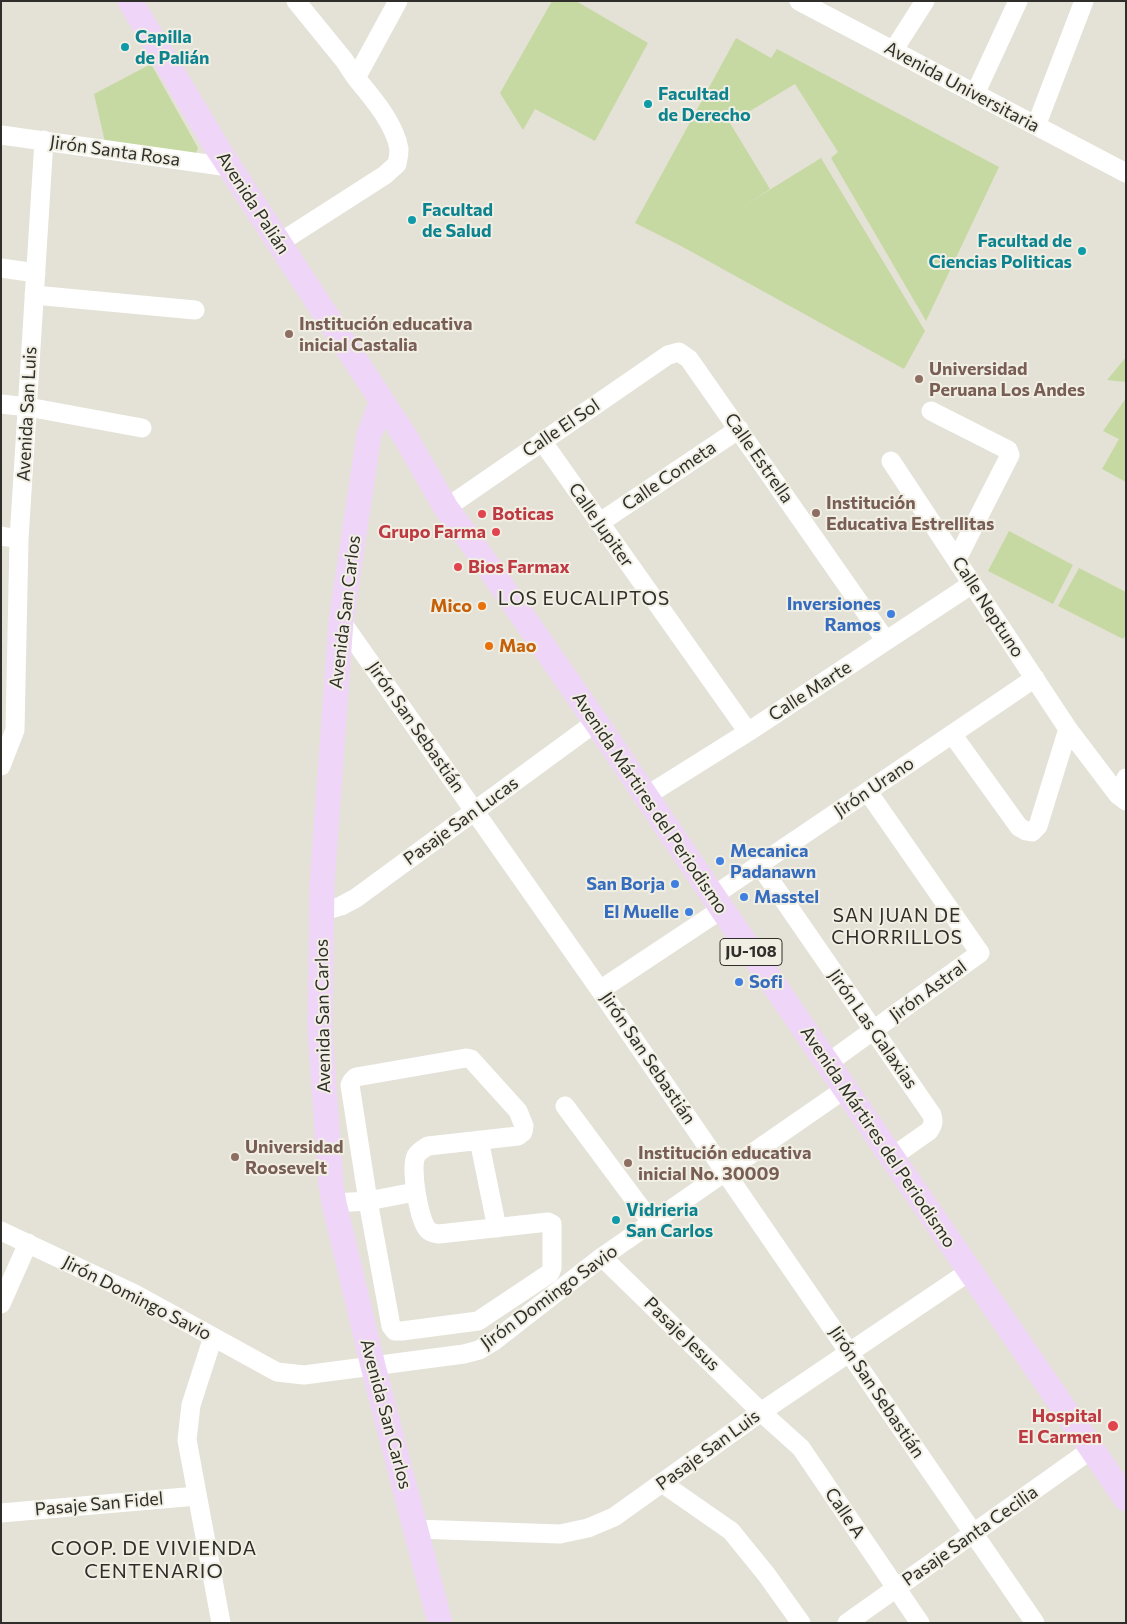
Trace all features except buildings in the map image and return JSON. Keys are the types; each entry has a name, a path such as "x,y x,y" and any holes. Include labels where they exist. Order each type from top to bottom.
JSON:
{"main road":[{"name":"Avenida Palián","path":"130,1 229,167 382,401"},
{"name":"Avenida Mártires del Periodismo","path":"382,401 406,438 446,508 596,722 1126,1499"},
{"name":"Avenida San Carlos","path":"382,401 369,435 341,621 322,885 320,1030 331,1185 334,1203 373,1366 440,1623"}],"street":[{"path":"279,243 385,175 397,164 399,150 395,135 377,102 296,1"},
{"path":"356,78 398,1"},
{"name":"Avenida Universitaria","path":"798,1 825,7 894,51 1126,173"},
{"path":"894,51 925,1"},
{"path":"975,94 1018,1"},
{"path":"1036,126 1084,1"},
{"name":"Jirón Santa Rosa","path":"1,134 229,167"},
{"name":"Avenida San Luis","path":"1,766 15,730 8,688 10,537 28,408 44,140"},
{"path":"1,268 36,273"},
{"path":"34,295 195,310"},
{"name":"Calle Estrella","path":"679,352 689,359 739,428 886,641"},
{"name":"Calle El Sol","path":"446,508 668,355 679,352"},
{"path":"1,404 142,428"},
{"path":"931,411 1008,450 1010,455 957,560"},
{"name":"Calle Cometa","path":"599,523 739,428"},
{"name":"Calle Jupiter","path":"542,441 748,732"},
{"name":"Calle Neptuno","path":"891,462 1068,729 1123,791"},
{"name":"Calle Marte","path":"646,796 748,732 972,584"},
{"name":"Jirón San Sebastián","path":"341,621 600,990 1035,1623"},
{"name":"Jirón Urano","path":"600,990 718,903 759,864 1035,678"},
{"name":"Pasaje San Lucas","path":"321,912 341,906 356,898 596,722"},
{"path":"952,734 1019,827 1032,832 1038,826 1068,729"},
{"name":"Jirón Astral","path":"828,1063 980,954 868,792"},
{"name":"Jirón Las Galaxias","path":"759,864 932,1115 934,1121 929,1131 892,1157"},
{"path":"466,1058 471,1059 518,1111 524,1126 522,1132 518,1136 428,1146 420,1150 416,1155 414,1163 415,1192 426,1229 432,1233 439,1234 548,1222 552,1224 552,1268 550,1273 478,1321 402,1331 395,1331 391,1326 368,1201 350,1085 356,1077 466,1058"},
{"name":"Jirón Domingo Savio","path":"1,1231 135,1294 277,1372 304,1375 464,1354 479,1350 494,1341 602,1257 846,1089"},
{"path":"565,1106 652,1223"},
{"path":"479,1140 498,1228"},
{"path":"334,1203 368,1201 415,1192"},
{"path":"1,1304 28,1243"},
{"name":"Pasaje Jesus","path":"602,1257 761,1412"},
{"name":"Pasaje San Luis","path":"416,1529 560,1534 588,1528 614,1517 761,1412 970,1271"},
{"path":"213,1337 191,1405 187,1440 220,1623"},
{"name":"Calle A","path":"761,1412 801,1448 920,1623"},
{"name":"Pasaje Santa Cecilia","path":"848,1623 1092,1449"},
{"path":"662,1483 731,1531 766,1574 801,1623"},
{"name":"Pasaje San Fidel","path":"1,1513 197,1496"}],"green space":[{"path":"552,1 576,1 648,43 595,141 535,109 523,130 500,93"},
{"path":"736,38 771,58 777,49 999,167 926,321 831,158 838,152 795,84 730,123 770,189 742,207 821,158 925,331 904,369 681,246 635,223"},
{"path":"151,64 198,148 195,156 105,142 94,94"},
{"path":"1126,357 1126,382 1107,380"},
{"path":"1126,398 1126,482 1102,469 1119,439 1103,431"},
{"path":"1009,531 1073,565 1053,604 988,571"},
{"path":"1079,568 1126,592 1126,635 1123,639 1058,606"}],"place":[{"name":"Capilla de Palián","path":"125,47"},
{"name":"Facultad de Derecho","path":"648,104"},
{"name":"Facultad de Salud","path":"412,220"},
{"name":"Facultad de Ciencias Politicas","path":"1082,251"},
{"name":"Institución educativa inicial Castalia","path":"289,334"},
{"name":"Universidad Peruana Los Andes","path":"919,379"},
{"name":"Institución Educativa Estrellitas","path":"816,513"},
{"name":"Boticas","path":"482,514"},
{"name":"Grupo Farma","path":"496,532"},
{"name":"Bios Farmax","path":"458,567"},
{"name":"Mico","path":"482,606"},
{"name":"Inversiones Ramos","path":"891,614"},
{"name":"Mao","path":"489,646"},
{"name":"Mecanica Padanawn","path":"720,861"},
{"name":"San Borja","path":"675,884"},
{"name":"Masstel","path":"744,897"},
{"name":"El Muelle","path":"689,912"},
{"name":"Sofi","path":"739,982"},
{"name":"Universidad Roosevelt","path":"235,1157"},
{"name":"Institución educativa inicial No. 30009","path":"628,1163"},
{"name":"Vidrieria San Carlos","path":"616,1220"},
{"name":"Hospital El Carmen","path":"1113,1426"}],"district":[{"name":"LOS EUCALIPTOS","path":"584,599"},
{"name":"SAN JUAN DE CHORRILLOS","path":"897,927"},
{"name":"COOP. DE VIVIENDA CENTENARIO","path":"154,1560"}]}
